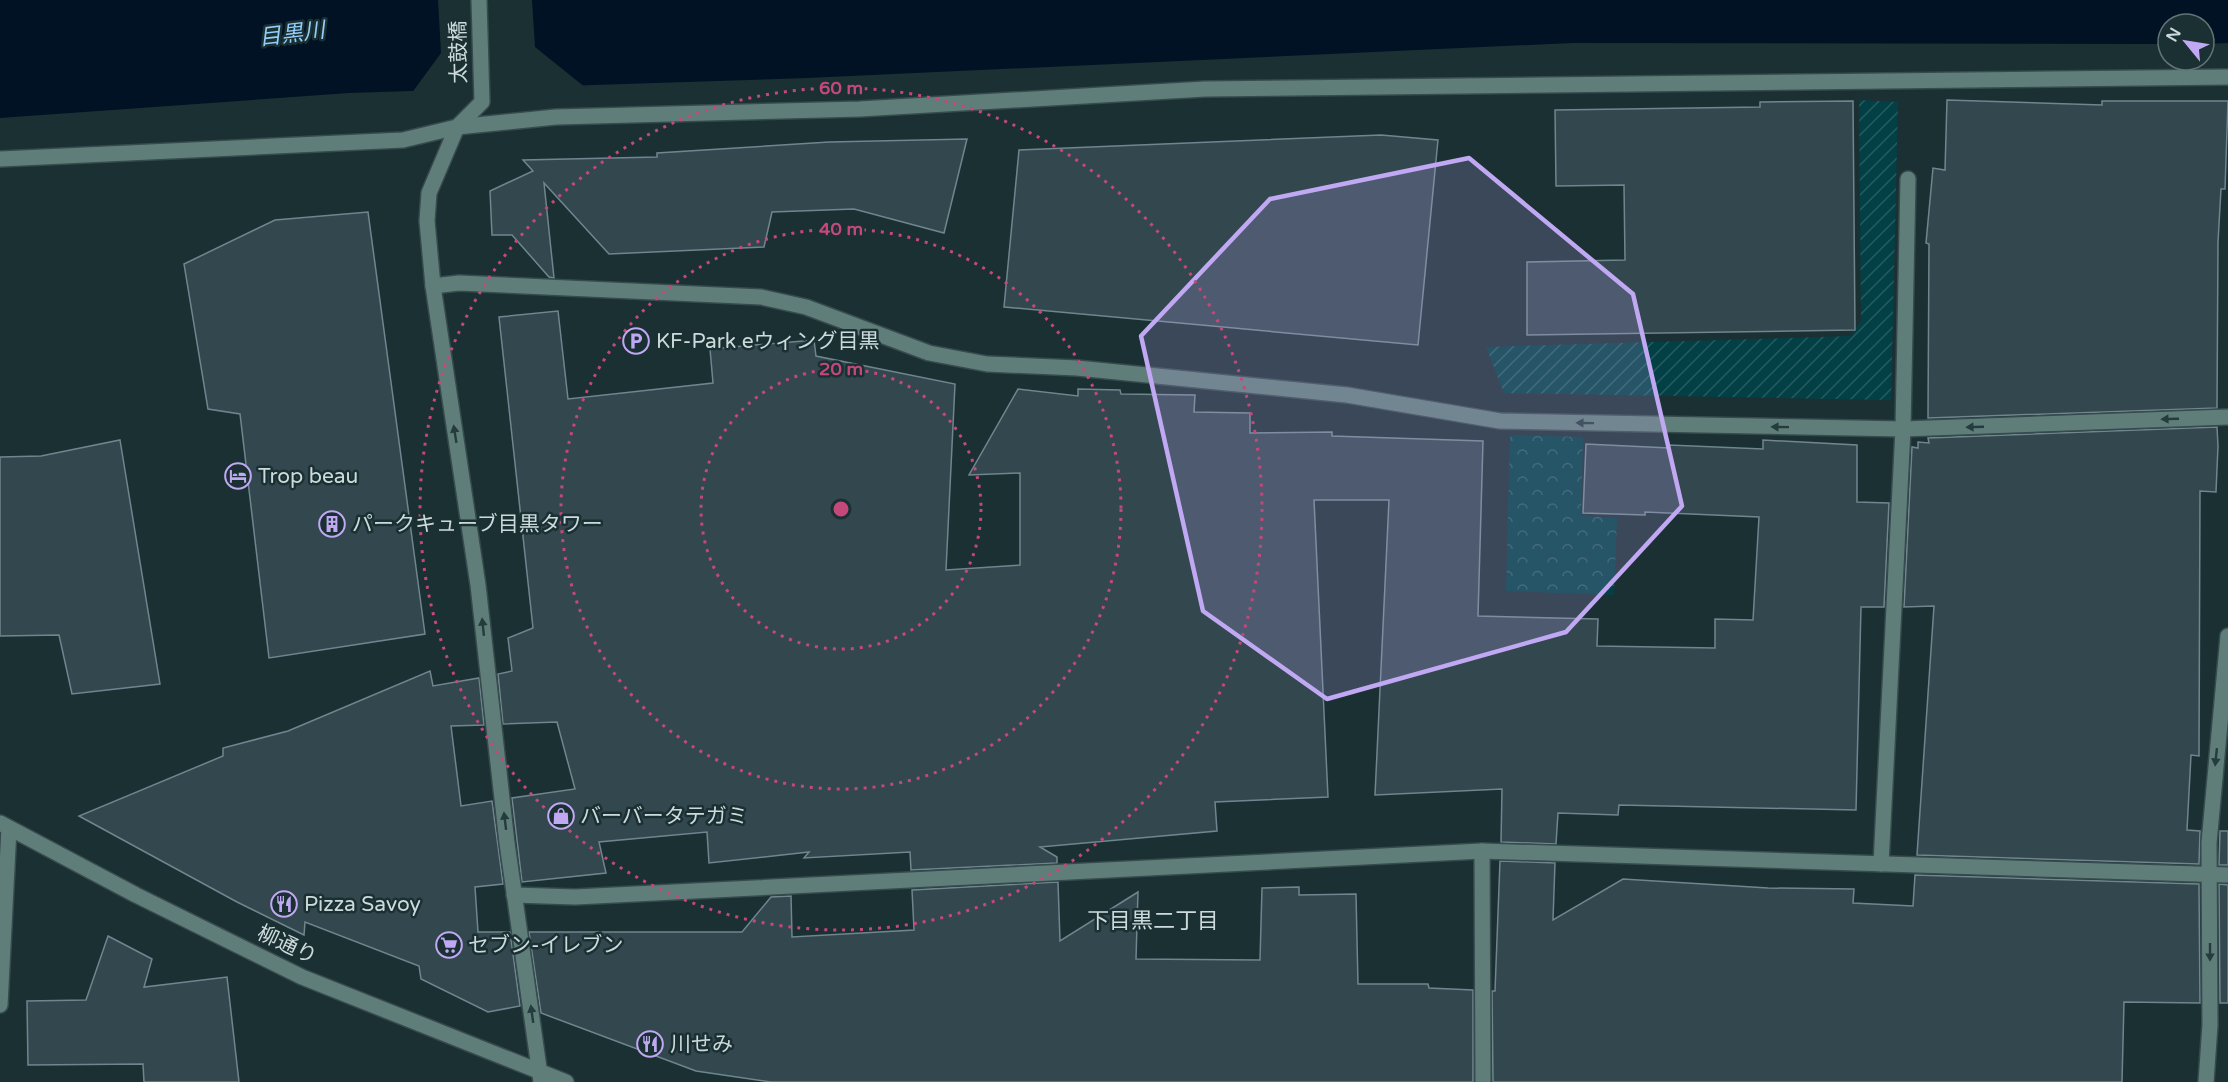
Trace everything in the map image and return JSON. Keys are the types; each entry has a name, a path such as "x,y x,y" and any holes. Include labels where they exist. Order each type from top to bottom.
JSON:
{"street":[{"name":"太鼓橋","path":"457,127 482,102 479,0"},
{"path":"0,159 403,140 457,127 556,117 860,110 1205,89 2228,77"},
{"path":"457,127 429,193 427,221 433,286 478,585 514,895 541,1077"},
{"path":"1881,864 1903,429 1908,179"},
{"path":"433,286 459,283 761,297 806,307 929,353 987,364 1077,368 1347,395 1500,421 1903,429 2228,417"},
{"path":"2206,1082 2210,1025 2211,815 2228,636"},
{"path":"0,1005 4,825"},
{"name":"柳通り","path":"4,825 136,896 302,977 541,1077 566,1082"},
{"path":"514,895 575,897 1482,851 2228,875"},
{"path":"1482,851 1484,1082"}],"highlighted area":[{"path":"1469,158 1633,294 1682,506 1566,632 1327,699 1203,611 1141,336 1270,199"}],"green space":[{"path":"1859,100 1898,102 1891,400 1504,393 1486,347 1851,336 1861,321"},
{"path":"1510,435 1583,437 1581,516 1617,518 1614,595 1506,591"}],"water":[{"name":"目黒川","path":"0,0 2228,0 2228,43 2216,44 2216,12 2156,12 2156,44 1572,43 807,78 349,93 0,118"}],"pier":[{"path":"438,0 532,0 535,47 586,88 411,94 441,53"}],"building":[{"path":"1947,100 2102,105 2102,101 2228,101 2225,189 2221,189 2218,242 2217,408 1928,418 1929,244 1926,243 1933,168 1945,170"},
{"path":"1853,101 1855,330 1527,335 1527,262 1625,260 1624,185 1556,186 1555,110 1760,107 1760,102"},
{"path":"1381,135 1438,140 1418,345 1004,307 1019,150"},
{"path":"967,139 944,233 854,209 772,212 764,247 609,254 544,183 554,278 549,277 512,235 492,235 490,191 533,171 523,160 657,157 657,153 829,142"},
{"name":"パークキューブ目黒タワー","path":"368,212 425,634 269,658 240,414 208,409 184,264 275,220"},
{"path":"558,311 568,399 713,383 710,349 814,340 816,356 955,384 946,570 1020,565 1020,473 969,475 1018,389 1078,396 1078,389 1120,390 1121,394 1195,395 1194,412 1250,413 1250,433 1332,432 1332,436 1483,441 1478,616 1598,619 1597,646 1715,648 1715,619 1753,620 1759,517 1645,512 1645,515 1583,513 1586,444 1763,449 1763,440 1857,445 1857,502 1889,503 1884,607 1861,607 1856,810 1619,805 1618,815 1558,813 1556,844 1501,842 1502,789 1375,795 1389,500 1314,500 1328,797 1215,802 1217,831 1040,847 1057,857 1057,863 911,870 910,852 804,858 809,852 709,863 707,832 599,842 606,873 522,882 512,798 575,789 557,722 503,724 498,674 512,671 508,638 533,628 499,317"},
{"path":"2217,427 2216,492 2200,491 2199,756 2191,755 2187,830 2200,831 2199,864 1917,855 1934,606 1904,607 1912,447 1918,448 1918,442 1929,443 1928,438"},
{"path":"120,440 160,684 72,694 59,635 0,636 0,457 41,456"},
{"path":"430,671 433,686 479,678 484,725 451,726 461,806 492,801 503,884 475,887 478,932 510,932 520,1006 488,1012 421,979 419,966 305,922 304,935 237,902 79,816 223,756 223,748 288,731"},
{"path":"2220,831 2228,831 2228,865 2219,865"},
{"path":"1500,861 1555,863 1553,920 1623,879 1768,888 1854,889 1853,903 1913,906 1915,875 2199,884 2200,1003 2124,1002 2122,1082 1493,1082 1492,991 1495,991"},
{"path":"1058,882 1060,941 1138,892 1136,959 1260,960 1262,888 1299,887 1299,895 1356,894 1358,984 1428,984 1429,988 1473,990 1473,1082 771,1082 696,1071 541,1013 529,932 742,932 771,897 791,896 792,937 914,930 912,890"},
{"path":"2219,884 2228,885 2228,1003 2220,1003"},
{"path":"108,936 152,959 144,987 227,977 239,1082 144,1082 143,1064 28,1065 27,1001 86,1000"}],"place":[{"name":"KF-Park eウィング目黒","path":"636,341"},
{"name":"Trop beau","path":"238,476"},
{"name":"パークキューブ目黒タワー","path":"332,524"},
{"name":"バーバータテガミ","path":"561,816"},
{"name":"Pizza Savoy","path":"284,904"},
{"name":"セブン-イレブン","path":"449,945"},
{"name":"川せみ","path":"650,1044"}],"district":[{"name":"下目黒二丁目","path":"1153,921"}]}
